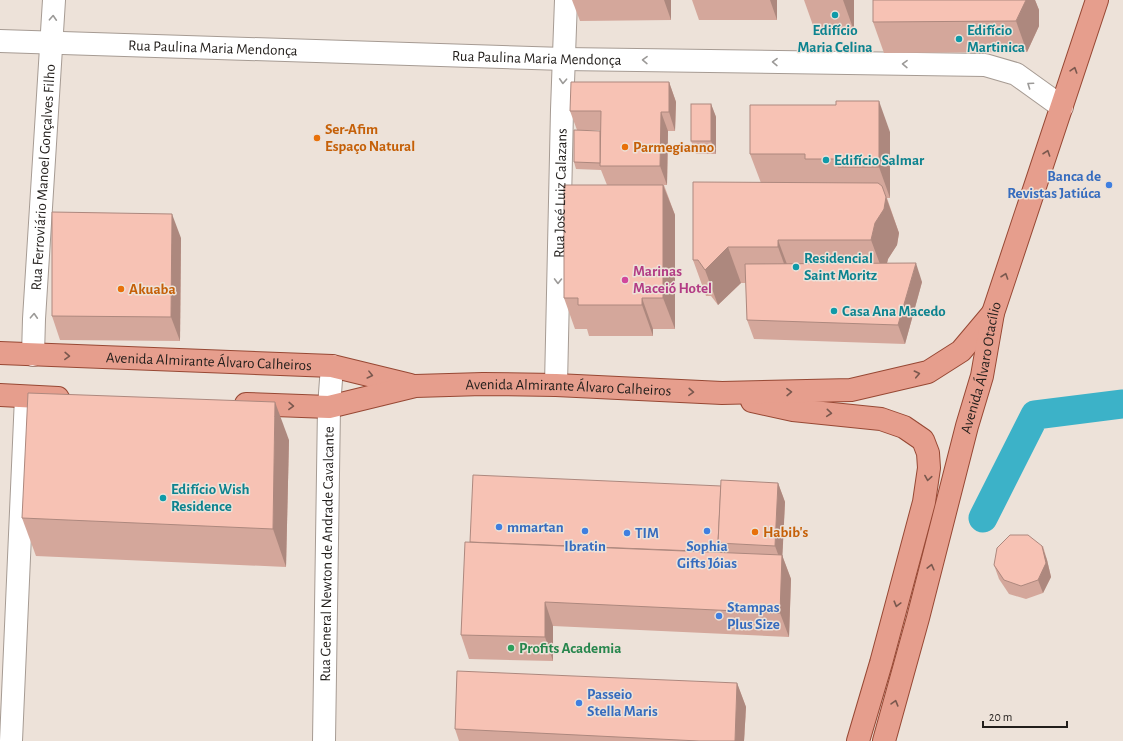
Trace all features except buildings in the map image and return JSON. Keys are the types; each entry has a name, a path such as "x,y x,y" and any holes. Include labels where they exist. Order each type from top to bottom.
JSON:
{"main road":[{"name":"Avenida Álvaro Otacílio","path":"884,741 918,618 967,426 982,376 992,313 1097,0"},
{"name":"Avenida Almirante Álvaro Calheiros","path":"226,404 329,407 415,386 483,384 556,385 722,393 851,390 928,372 961,352 992,313"},
{"name":"Avenida Almirante Álvaro Calheiros","path":"0,353 332,366 415,386"},
{"name":"Avenida Almirante Álvaro Calheiros","path":"722,393 793,410 881,419 904,427 923,440 928,453 929,468 924,502 881,663 858,741"},
{"path":"0,395 74,398"}],"street":[{"name":"Rua Ferroviário Manoel Gonçalves Filho","path":"33,355 54,0"},
{"name":"Rua José Luiz Calazans","path":"556,385 566,0"},
{"name":"Rua Paulina Maria Mendonça","path":"0,41 564,59 985,65 1016,74 1062,107"},
{"name":"Rua General Newton de Andrade Cavalcante","path":"324,741 329,407 332,366"},
{"path":"11,741 26,396"}],"waterway":[{"path":"983,518 1035,415 1123,404"}],"place":[{"name":"Edifício Maria Celina","path":"835,15"},
{"name":"Edifício Martinica","path":"959,39"},
{"name":"Ser-Afim Espaço Natural","path":"317,138"},
{"name":"Parmegianno","path":"625,147"},
{"name":"Edifício Salmar","path":"826,160"},
{"name":"Banca de Revistas Jatiúca","path":"1109,185"},
{"name":"Residencial Saint Moritz","path":"796,267"},
{"name":"Marinas Maceió Hotel","path":"625,280"},
{"name":"Akuaba","path":"121,289"},
{"name":"Casa Ana Macedo","path":"834,311"},
{"name":"Edifício Wish Residence","path":"163,498"},
{"name":"mmartan","path":"499,527"},
{"name":"Ibratin","path":"585,531"},
{"name":"Sophia Gifts Jóias","path":"707,531"},
{"name":"Habib's","path":"755,532"},
{"name":"TIM","path":"627,533"},
{"name":"Stampas Plus Size","path":"719,616"},
{"name":"Profits Academia","path":"511,648"},
{"name":"Passeio Stella Maris","path":"579,703"}]}
